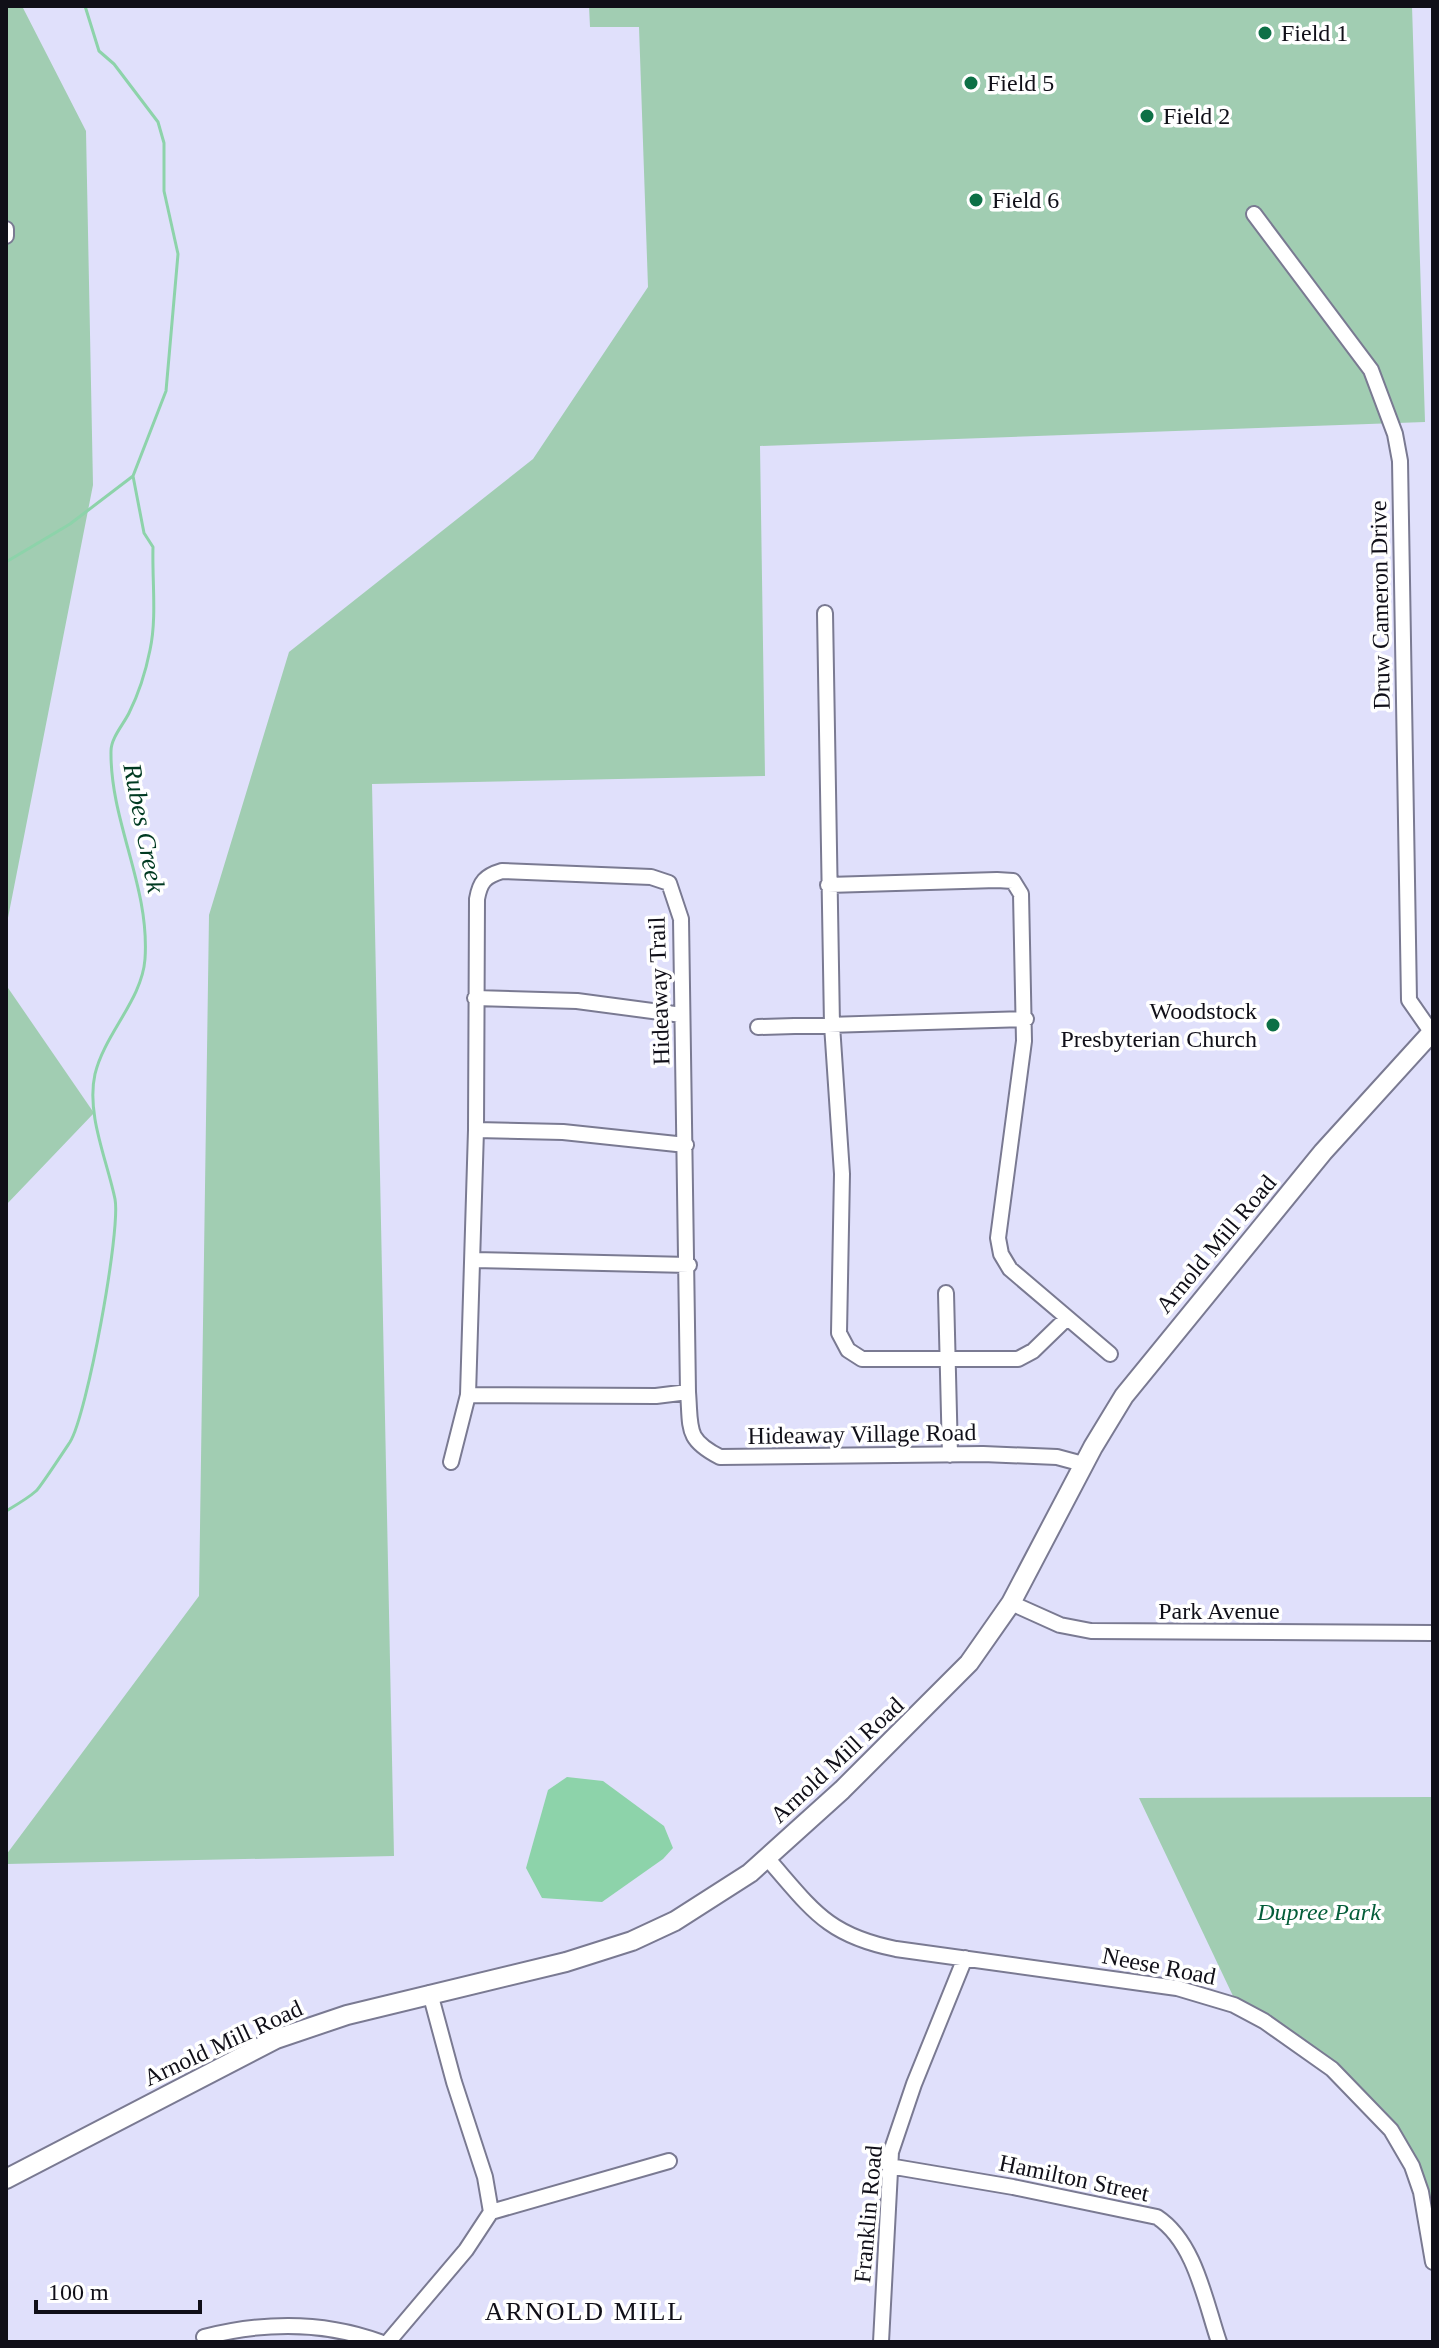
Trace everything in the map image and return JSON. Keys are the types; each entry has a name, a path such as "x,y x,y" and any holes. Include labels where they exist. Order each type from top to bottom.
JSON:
{"main road":[{"name":"Arnold Mill Road","path":"6,2179 276,2039 347,2015 566,1962 632,1941 694,1910 767,1858 934,1701 984,1644 1011,1603 1083,1464 1124,1396 1323,1152 1432,1032"}],"street":[{"name":"Druw Cameron Drive","path":"1254,214 1371,370 1395,434 1400,477 1409,1000 1432,1032"},
{"path":"6,229 6,236"},
{"path":"825,613 832,1025 842,1174 839,1333 848,1350 862,1359 950,1362 1018,1359 1033,1351 1066,1319"},
{"name":"Hideaway Trail","path":"451,1462 468,1395 476,1130 477,899 479,884 489,875 530,871 627,875 669,883 676,898 681,919 689,1265 688,1392"},
{"path":"828,885 1013,881 1021,894 1026,1019 998,1238 1001,1254 1010,1269 1110,1354"},
{"path":"475,998 577,1001 682,1015"},
{"path":"758,1027 1026,1019"},
{"path":"476,1130 563,1132 686,1145"},
{"path":"473,1260 689,1265"},
{"path":"946,1293 950,1455"},
{"path":"468,1395 656,1396 688,1392"},
{"name":"Hideaway Village Road","path":"688,1392 692,1437 698,1446 720,1457 1057,1457 1083,1464"},
{"name":"Park Avenue","path":"1011,1603 1060,1625 1091,1631 1433,1633"},
{"name":"Neese Road","path":"767,1858 830,1927 874,1945 1193,1992 1234,2005 1283,2033 1332,2069 1391,2130 1412,2166 1421,2192 1433,2262"},
{"name":"Franklin Road","path":"881,2342 889,2166 914,2084 965,1958"},
{"path":"430,1993 485,2177 491,2212"},
{"path":"388,2342 466,2250 491,2212 669,2161"},
{"name":"Hamilton Street","path":"889,2166 1013,2187 1157,2217 1172,2227 1185,2247 1219,2342"},
{"path":"204,2337 306,2325 331,2326 380,2342"}],"green space":[{"path":"6,6 22,6 86,131 93,485 6,928"},
{"path":"589,6 1412,6 1425,422 760,446 765,776 372,784 394,1856 6,1864 6,1855 199,1596 209,915 289,652 533,459 648,287 639,27 590,27"},
{"path":"6,985 94,1113 6,1205"},
{"name":"Dupree Park","path":"1433,1797 1433,2232 1417,2162 1385,2111 1314,2046 1233,1996 1139,1798"}],"shaded area":[{"path":"567,1777 603,1781 664,1826 673,1848 663,1859 602,1902 542,1898 526,1868 548,1790"}],"waterway":[{"name":"Rubes Creek","path":"6,1511 36,1491 47,1476 70,1442 85,1397 108,1282 115,1217 115,1199 95,1121 95,1074 137,988 145,959 142,906 117,803 111,751 115,736 139,690 152,638 153,547 144,533 133,476 166,391 178,254 164,191 164,143 158,122 114,64 99,51 85,6"},
{"path":"6,562 70,524 133,476"}],"place":[{"name":"Field 1","path":"1265,33"},
{"name":"Field 5","path":"971,83"},
{"name":"Field 2","path":"1147,116"},
{"name":"Field 6","path":"976,200"},
{"name":"Woodstock Presbyterian Church","path":"1273,1025"}],"district":[{"name":"ARNOLD MILL","path":"585,2311"}]}
